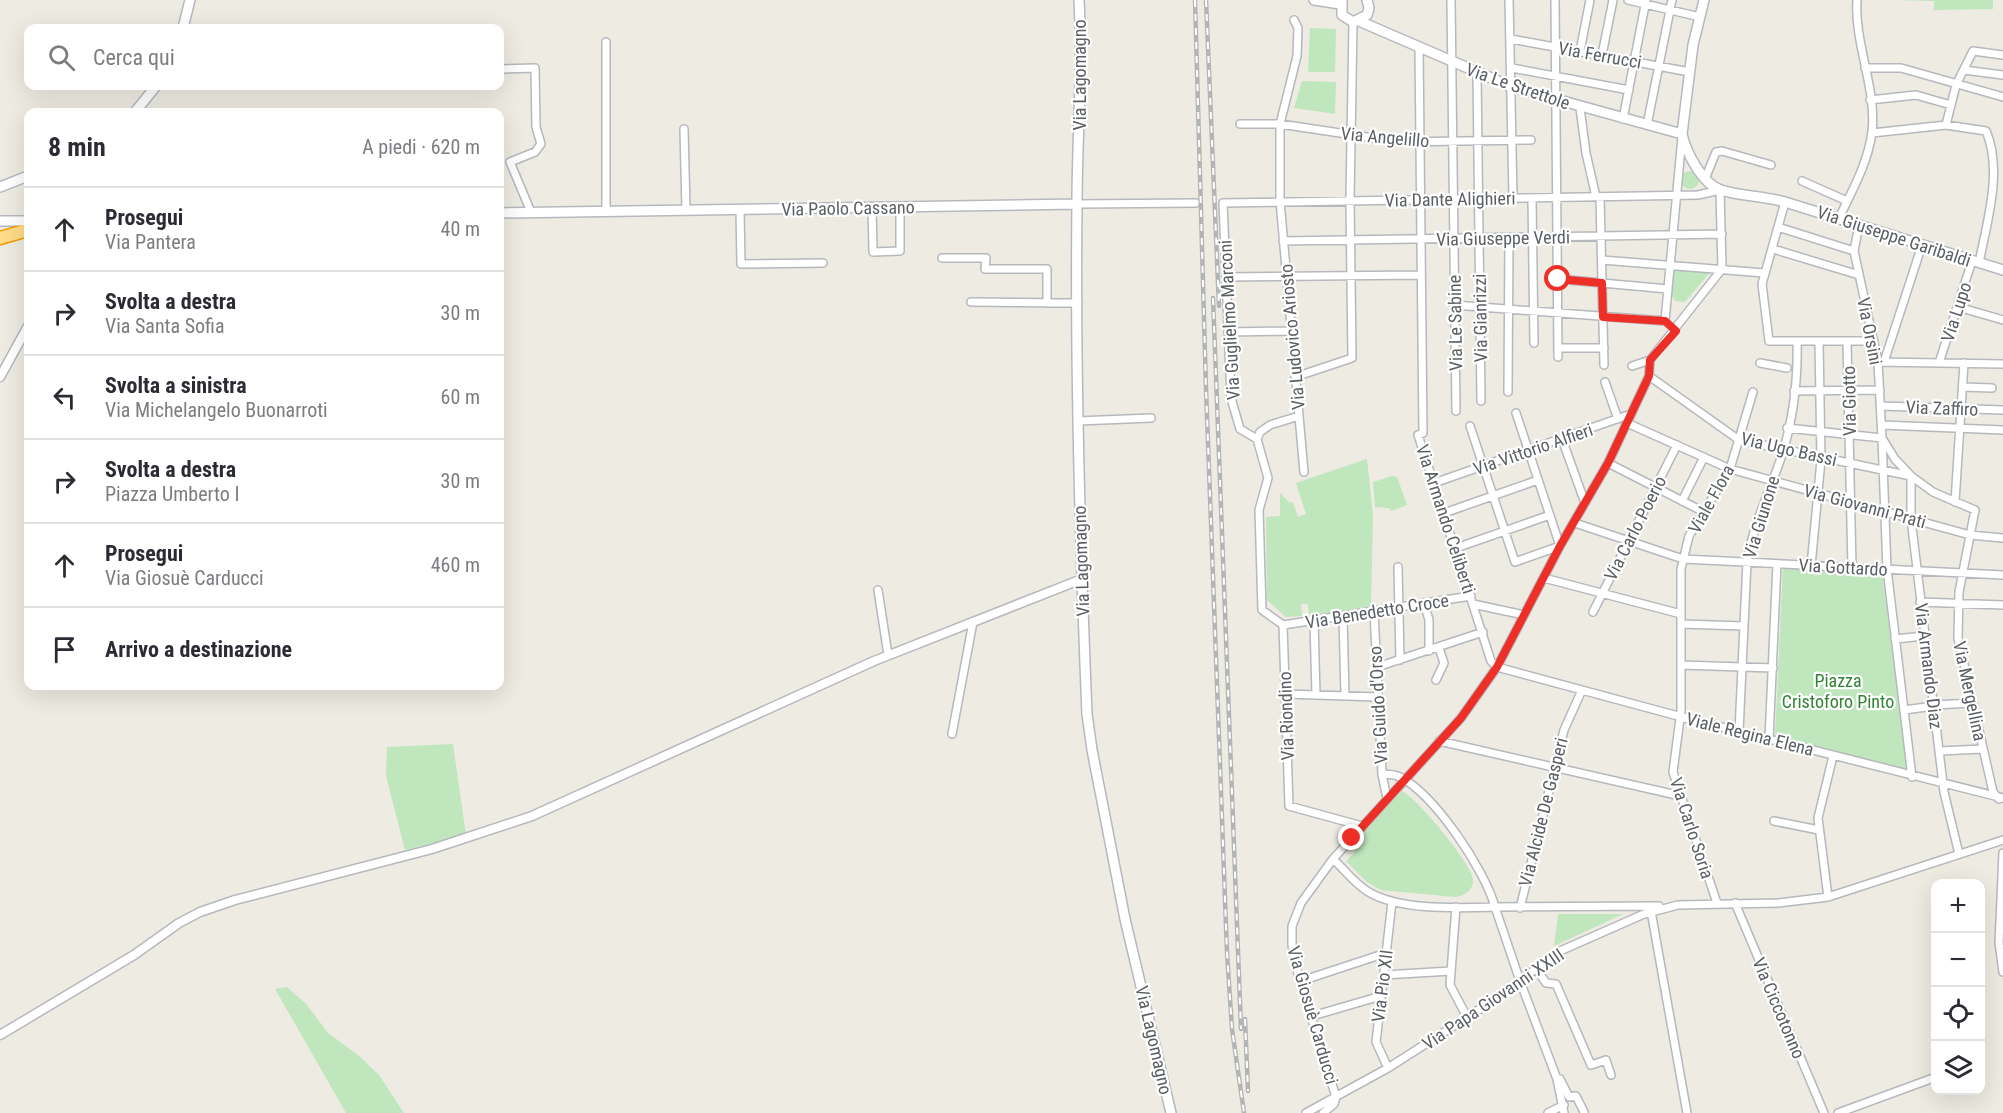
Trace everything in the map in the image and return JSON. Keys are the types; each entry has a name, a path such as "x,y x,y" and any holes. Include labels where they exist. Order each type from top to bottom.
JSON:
{"highway":[{"path":"0,238 24,224"}],"main road":[{"path":"184,24 190,0"},
{"name":"Via Lagomagno","path":"1079,0 1082,77 1077,204 1078,421 1087,714 1125,919 1171,1113"},
{"path":"1314,0 1341,2 1341,15 1356,22 1368,13 1367,0"},
{"path":"1704,0 1690,72 1682,134 1685,148 1705,178 1720,190"},
{"name":"Via Le Strettole","path":"1356,22 1512,87 1557,102 1682,134"},
{"path":"138,108 153,90"},
{"path":"0,187 24,178"},
{"name":"Via Giuseppe Garibaldi","path":"1720,190 1761,195 2003,270"},
{"name":"Via Paolo Cassano","path":"504,213 1077,204"},
{"path":"0,221 24,222"}],"street":[{"name":"Via Le Sabine","path":"1450,0 1456,411"},
{"path":"1509,0 1513,198"},
{"path":"1555,0 1558,357"},
{"path":"1580,51 1590,0"},
{"path":"1602,55 1612,0"},
{"path":"1628,0 1646,2 1700,17"},
{"path":"1647,125 1672,0"},
{"path":"1839,218 1863,166 1872,133 1870,100 1856,16 1857,0"},
{"path":"1623,119 1646,2"},
{"name":"Via Ludovico Ariosto","path":"1294,20 1298,28 1297,56 1280,124 1280,201 1304,472"},
{"path":"1295,377 1352,358 1350,200 1356,22"},
{"name":"Via Ferrucci","path":"1511,39 1690,72"},
{"path":"606,42 606,211"},
{"name":"Via Armando Celiberti","path":"1419,48 1422,199 1421,434 1434,483 1491,661 1497,667"},
{"path":"1872,133 1946,125 1956,86 1974,51 2003,54"},
{"path":"1512,68 1629,90"},
{"path":"1865,68 1900,68 1956,86 2003,97"},
{"path":"504,69 535,69 536,128 540,144 535,152 510,162 531,213"},
{"path":"1964,70 2003,75"},
{"name":"Via Gianrizzi","path":"1477,73 1481,401"},
{"path":"1870,100 1916,95 1951,105"},
{"path":"1580,108 1586,153 1598,197 1604,365"},
{"name":"Via Angelillo","path":"1240,124 1280,124 1351,135 1421,142 1531,140"},
{"name":"Via Lupo","path":"1939,363 1975,262 1995,180 1996,166 1992,141 1986,131 1946,125"},
{"path":"684,129 686,210"},
{"path":"1665,321 1682,134"},
{"path":"1705,178 1716,152 1722,151 1771,165"},
{"path":"1995,180 2003,180"},
{"path":"1802,181 1847,201"},
{"path":"1632,366 1650,360 1676,331 1722,269 1720,190"},
{"name":"Via Dante Alighieri","path":"1223,203 1698,195 1720,190"},
{"path":"1532,198 1534,344"},
{"path":"1785,202 1762,284 1769,341 1874,341"},
{"name":"Via Paolo Cassano","path":"1077,204 1196,203"},
{"name":"Via Guglielmo Marconi","path":"1223,203 1232,398 1236,422 1246,434 1257,439"},
{"path":"872,207 873,252 900,251 900,207"},
{"path":"740,209 741,264 823,263"},
{"name":"Via Orsini","path":"1859,225 1854,250 1874,341 1881,362 1880,390 1887,569"},
{"path":"1778,227 1854,250"},
{"name":"Via Giuseppe Verdi","path":"1283,241 1722,234"},
{"path":"1508,392 1509,238"},
{"path":"1922,245 1881,362 2003,364"},
{"path":"1773,249 1860,275"},
{"path":"942,258 986,258 985,269 1047,269 1047,303"},
{"path":"1602,260 1764,273"},
{"path":"1226,277 1421,275"},
{"path":"1558,279 1668,289"},
{"path":"971,302 1078,303"},
{"path":"1455,305 1665,321 1676,331"},
{"path":"1958,307 2003,320"},
{"path":"1228,332 1291,331"},
{"path":"0,377 24,333"},
{"name":"Via Giunone","path":"1739,731 1746,562 1750,543 1783,450 1798,364 1797,341"},
{"path":"1811,566 1821,457 1819,342"},
{"name":"Via Giotto","path":"1847,342 1852,568"},
{"path":"1558,348 1604,348"},
{"name":"Via Giosuè Carducci","path":"1336,1097 1301,981 1291,935 1301,903 1333,859 1461,718 1497,667 1560,546 1608,463 1649,376 1650,360"},
{"path":"1760,363 1787,368"},
{"path":"1787,428 1882,438 1895,459 1911,476 1933,492 1955,502 1964,363"},
{"name":"Via Ugo Bassi","path":"1649,376 1739,440 1911,476"},
{"path":"1605,382 1618,419"},
{"path":"1963,387 1992,388"},
{"path":"1794,391 1880,390"},
{"name":"Viale Flora","path":"1678,716 1681,711 1683,559 1689,536 1730,469 1753,392"},
{"name":"Via Zaffiro","path":"1881,406 2003,410"},
{"path":"1470,426 1515,562 1560,546 1516,413"},
{"name":"Via Vittorio Alfieri","path":"1434,483 1631,414"},
{"path":"1283,625 1262,610 1259,510 1268,478 1257,439 1260,432 1270,426 1299,416"},
{"path":"1078,421 1151,418"},
{"name":"Via Giovanni Prati","path":"1627,423 1730,469 1970,535 2003,538"},
{"path":"1882,425 2003,430"},
{"path":"1562,439 1585,503"},
{"name":"Via Carlo Poerio","path":"1593,612 1677,445"},
{"path":"1682,501 1704,457"},
{"path":"1608,463 1704,512"},
{"name":"Via Armando Diaz","path":"1911,476 1911,519 1924,636 1944,784 1959,855"},
{"path":"1444,513 1538,480"},
{"name":"Via Mergellina","path":"1955,502 1975,510 1958,603 1958,638 1993,792 2001,798"},
{"path":"1456,548 1550,515"},
{"name":"Via Gottardo","path":"1575,523 1683,559 2003,575"},
{"path":"1769,739 1777,564"},
{"path":"1398,567 1400,660"},
{"path":"1887,569 1912,777"},
{"path":"1544,578 1681,614"},
{"path":"0,1035 134,955 179,923 200,912 235,900 432,849 516,823 888,656 1082,579"},
{"path":"878,590 888,656"},
{"name":"Via Armando Celiberti","path":"1472,600 1524,615"},
{"name":"Via Benedetto Croce","path":"1283,625 1424,603 1472,600"},
{"path":"1920,602 2003,605"},
{"path":"1424,603 1429,620 1429,651"},
{"name":"Via Guido d'Orso","path":"1374,611 1382,774 1387,799"},
{"path":"1343,616 1345,696"},
{"path":"1314,621 1316,695"},
{"path":"952,734 973,622"},
{"path":"1681,624 1744,626"},
{"name":"Via Riondino","path":"1283,625 1289,806 1362,826"},
{"path":"1377,667 1483,632"},
{"path":"1895,639 1924,636"},
{"path":"1436,680 1444,663 1439,648"},
{"path":"1681,665 1773,668"},
{"name":"Viale Regina Elena","path":"1497,667 1912,777 2001,798"},
{"name":"Via Alcide De Gasperi","path":"1392,902 1456,907 1520,908 1563,730 1581,690"},
{"path":"1286,694 1378,697"},
{"path":"1904,710 1972,703"},
{"name":"Via Carlo Soria","path":"1678,716 1672,765 1717,903"},
{"path":"1439,741 1681,796"},
{"path":"1940,751 1982,749"},
{"path":"1828,897 1818,818 1833,756"},
{"path":"1382,774 1398,775 1433,806 1459,838 1486,882 1556,1075 1564,1109 1548,1113"},
{"path":"1774,821 1819,830"},
{"name":"Via Papa Giovanni XXIII","path":"1306,1113 1388,1068 1520,981 1560,951 1651,911 1667,906 1778,903 1828,897 2003,840"},
{"path":"2003,853 1999,943 2003,972"},
{"path":"1333,859 1363,888 1392,902"},
{"name":"Via Pio XII","path":"1388,1068 1376,1042 1392,902"},
{"name":"Via Ciccotonno","path":"1735,903 1824,1113"},
{"path":"1520,908 1667,906"},
{"path":"1456,907 1450,985 1467,1017"},
{"path":"1651,911 1687,1113"},
{"path":"1301,981 1386,953"},
{"path":"1536,968 1546,983 1556,984 1591,1065 1606,1060 1611,1075"},
{"path":"1384,975 1452,971"},
{"path":"1312,1016 1381,996"},
{"path":"1556,1075 1562,1080 1569,1096 1576,1096 1584,1112"},
{"path":"1839,1113 1931,1078"},
{"path":"1323,1113 1334,1104 1336,1097"}],"green space":[{"path":"1896,0 1993,0 1993,9 1934,10 1934,1"},
{"path":"1310,28 1336,29 1335,72 1308,72"},
{"path":"1302,81 1336,82 1335,114 1294,108"},
{"path":"1690,171 1696,174 1699,180 1696,186 1690,189 1684,186 1681,180 1684,174"},
{"path":"1672,267 1711,271 1685,302 1675,301 1670,293"},
{"path":"1367,459 1373,515 1371,606 1309,616 1308,604 1301,604 1302,616 1286,617 1267,600 1266,517 1280,516 1280,493 1290,503 1293,502 1298,517 1306,514 1296,483"},
{"path":"1392,476 1397,477 1407,505 1391,511 1389,508 1375,507 1373,482"},
{"name":"Piazza Cristoforo Pinto","path":"1783,566 1882,572 1908,771 1775,737"},
{"path":"453,744 466,835 405,850 386,776 387,747"},
{"path":"1402,791 1431,818 1463,859 1473,879 1472,886 1465,894 1455,897 1381,890 1367,882 1346,861 1355,852 1350,846"},
{"path":"1558,914 1623,914 1554,946"},
{"path":"287,987 307,1005 328,1033 358,1055 379,1075 404,1113 346,1113 275,989"}],"railway":[{"path":"1195,0 1206,389 1227,953 1232,1029 1244,1113"},
{"path":"1206,0 1219,306"},
{"path":"1213,298 1241,1029"},
{"path":"1245,1019 1248,1091"}],"route":[{"path":"1352,838 1461,718 1497,667 1560,546 1608,463 1649,376 1650,360 1676,331 1665,321 1603,317 1602,283 1558,279"}]}
